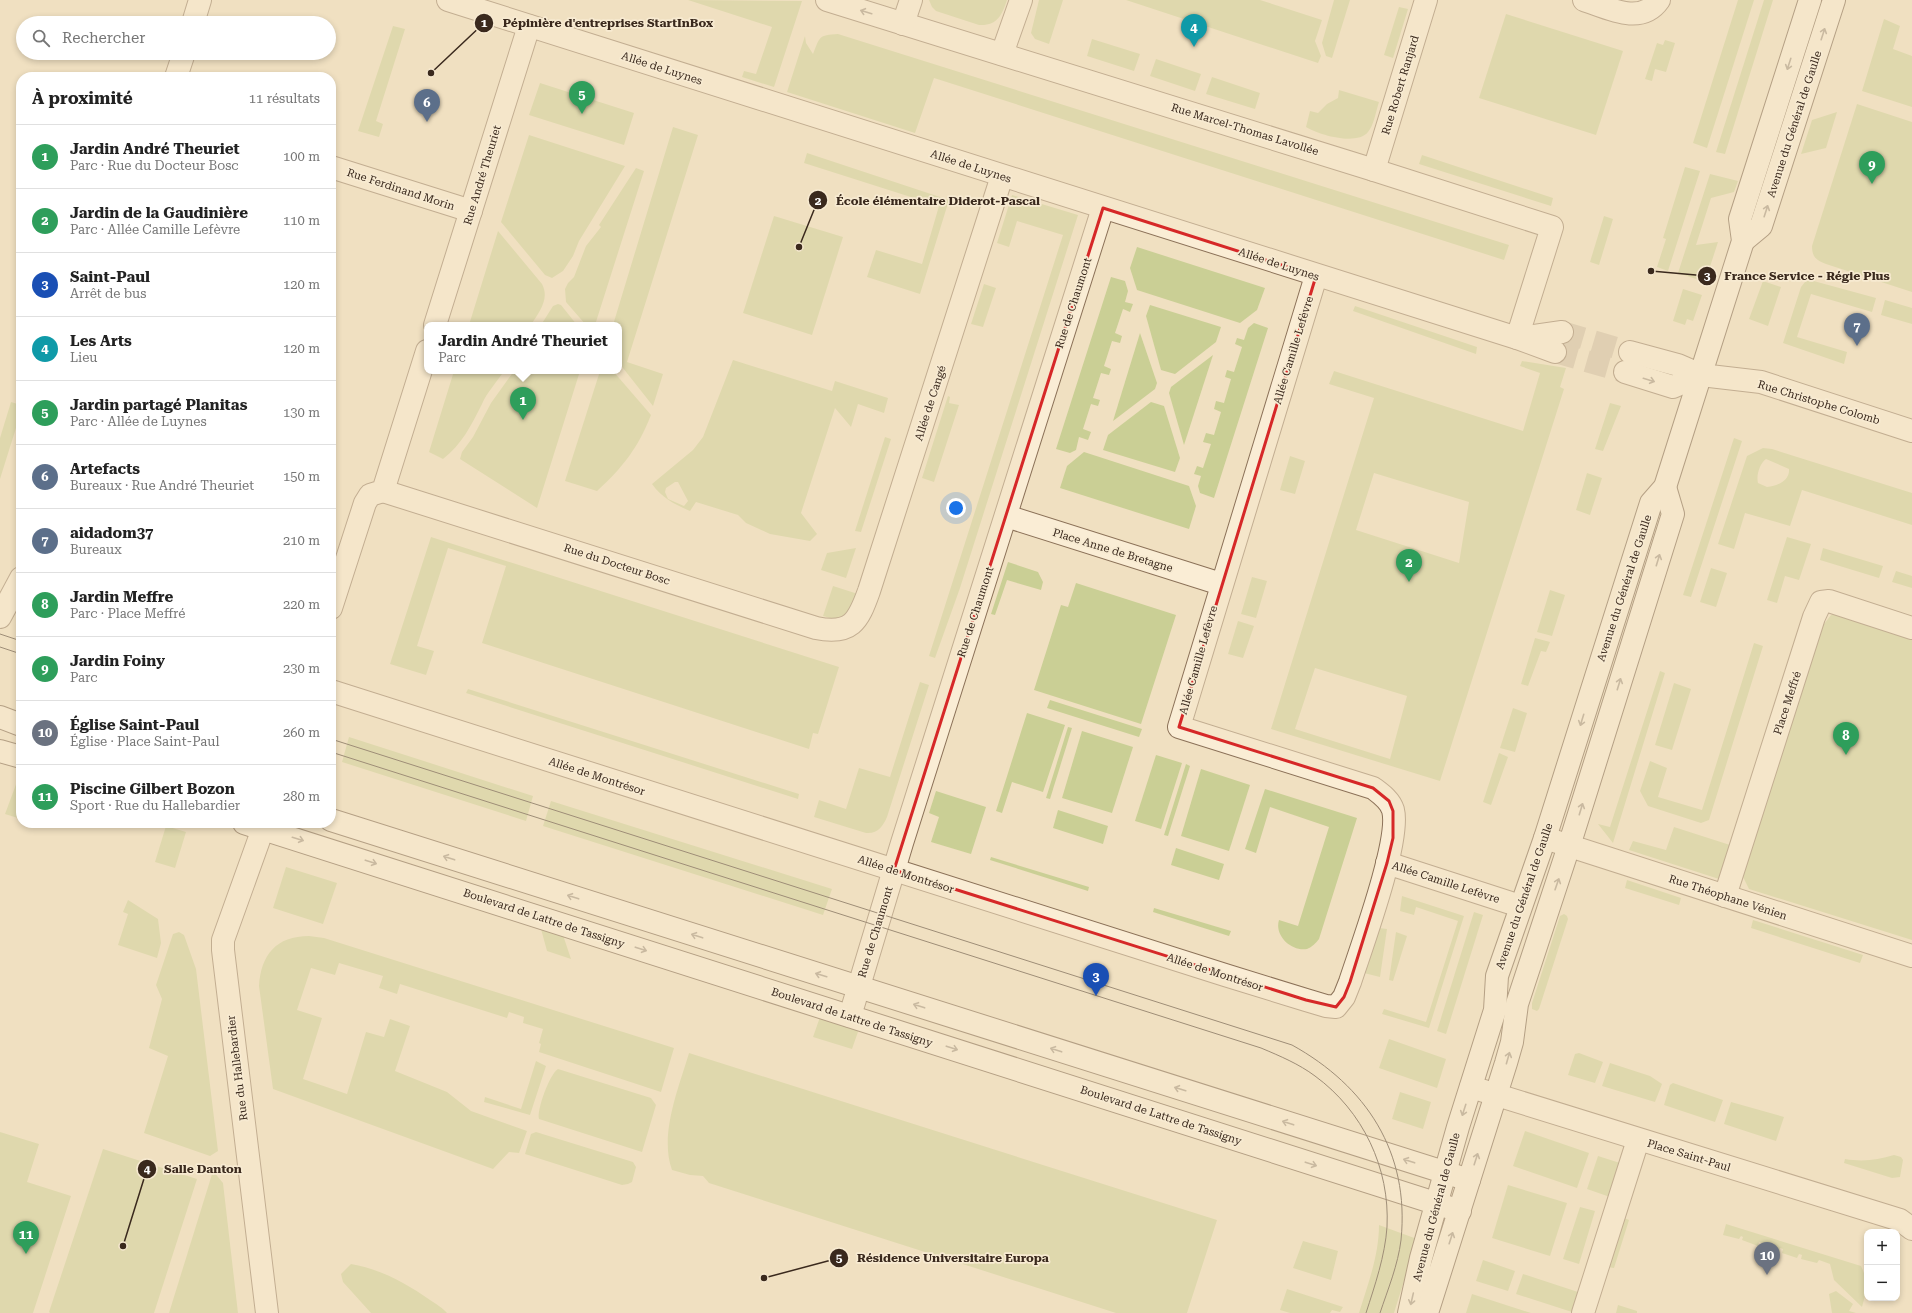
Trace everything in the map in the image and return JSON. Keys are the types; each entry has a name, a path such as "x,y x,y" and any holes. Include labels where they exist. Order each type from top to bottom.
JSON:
{"street":[{"path":"195,16 200,0"},
{"name":"Allée de Luynes","path":"448,0 1316,276 1517,338 1555,352"},
{"name":"Rue Marcel-Thomas Lavollée","path":"826,0 1374,170 1552,227 1517,338"},
{"path":"903,24 911,0"},
{"path":"1002,54 1020,0"},
{"name":"Rue Robert Ranjard","path":"1374,170 1426,0"},
{"path":"1584,0 1630,14 1641,13 1653,9 1659,0"},
{"name":"Avenue du Général de Gaulle","path":"1409,1313 1421,1258 1495,1010 1497,976 1520,906 1545,838 1651,503 1665,487 1743,241 1740,219 1810,0"},
{"name":"Avenue du Général de Gaulle","path":"1743,241 1761,226 1834,0"},
{"name":"Rue André Theuriet","path":"436,322 529,26"},
{"path":"178,72 182,60"},
{"name":"Rue Ferdinand Morin","path":"336,169 471,211"},
{"name":"Allée de Cangé","path":"850,626 858,617 869,592 1002,176"},
{"name":"Rue de Chaumont","path":"850,1016 894,870 1103,208"},
{"name":"Allée Camille Lefèvre","path":"1316,276 1221,584 1179,727 1373,788 1388,801 1393,811 1393,838 1387,863 1520,906"},
{"name":"Allée de Luynes","path":"1517,338 1562,332"},
{"path":"336,593 365,503 370,495 383,491 424,361"},
{"path":"1627,362 1678,364 1700,375"},
{"name":"Rue Christophe Colomb","path":"1700,375 1760,382 1912,431"},
{"name":"Avenue du Général de Gaulle","path":"1427,1313 1512,1042 1517,1004 1569,846 1673,514 1665,487"},
{"name":"Rue du Docteur Bosc","path":"383,491 816,628 831,631 843,630 850,626"},
{"name":"Place Anne de Bretagne","path":"1006,516 1221,584"},
{"path":"0,617 14,587"},
{"name":"Place Meffré","path":"1725,896 1814,617 1821,602 1829,601 1912,628"},
{"name":"Allée de Montrésor","path":"336,693 1326,1006 1336,1007 1344,997 1387,863"},
{"path":"0,717 16,723"},
{"path":"0,750 16,755"},
{"path":"336,822 1469,1180"},
{"name":"Rue du Hallebardier","path":"256,828 224,940 223,950 267,1313"},
{"name":"Boulevard de Lattre de Tassigny","path":"266,828 1460,1211"},
{"name":"Rue Théophane Vénien","path":"1545,838 1912,956"},
{"path":"1471,1087 1638,1140"},
{"name":"Place Saint-Paul","path":"1583,1313 1638,1140 1900,1220 1912,1229"}],"highlighted area":[{"path":"1103,208 1316,276 1179,727 1373,788 1389,801 1393,811 1393,838 1387,863 1350,982 1344,997 1336,1007 1306,1000 894,870"}],"green space":[{"path":"688,0 802,1 774,87 742,77 744,71 756,74 772,27"},
{"path":"929,0 1007,0 1001,15 998,18 990,24 979,25 936,11 932,7"},
{"path":"1039,0 1063,0 1049,44 1035,39 1031,33"},
{"path":"1126,0 1260,0 1322,20 1315,41 1321,56 1318,63"},
{"path":"1334,0 1350,0 1332,58 1326,56 1322,43"},
{"path":"1738,0 1754,0 1707,148 1693,143"},
{"path":"1764,0 1773,0 1725,154 1716,152"},
{"path":"1399,7 1408,9 1393,58 1384,55"},
{"path":"1506,14 1623,51 1596,135 1479,98"},
{"path":"1884,19 1900,26 1893,49 1912,56 1912,107 1862,91"},
{"path":"393,26 405,29 376,121 383,124 379,137 358,131"},
{"path":"838,34 1509,245 1504,260 934,78 915,133 787,92 805,36 806,43 813,54 819,40 823,36"},
{"path":"1092,39 1140,54 1134,71 1087,56"},
{"path":"1665,40 1675,43 1666,72 1655,69 1652,81 1645,79 1657,43 1663,45"},
{"path":"1156,59 1201,74 1195,91 1150,76"},
{"path":"1212,77 1260,93 1255,109 1206,94"},
{"path":"540,83 634,113 624,145 529,115"},
{"path":"1339,90 1379,102 1372,126 1363,136 1347,139 1338,138 1328,136 1306,127 1310,111 1318,113 1327,104 1338,98"},
{"path":"1857,104 1912,122 1912,292 1826,264 1817,259 1813,253 1812,246"},
{"path":"1837,112 1826,148 1801,154 1812,120"},
{"path":"673,127 698,135 627,362 663,374 653,406 622,367 622,322 614,322"},
{"path":"529,135 625,166 579,241 573,256 563,271 552,278 545,275 501,222"},
{"path":"807,153 949,200 920,294 867,277 876,250 922,264 939,206 804,163"},
{"path":"1422,155 1553,198 1551,206 1419,164"},
{"path":"1685,167 1700,171 1668,271 1657,267 1666,239 1663,238"},
{"path":"636,168 644,171 596,322 583,322 566,302 565,289 574,277 586,246 601,227 599,225"},
{"path":"1710,174 1738,181 1734,192 1711,198 1696,245 1718,242 1705,282 1678,273"},
{"path":"1012,195 1078,215 960,588 935,658 929,656 1063,235 1017,221 1009,247 997,243"},
{"path":"774,216 843,237 812,335 743,313"},
{"path":"1604,216 1613,219 1599,265 1590,262"},
{"path":"498,231 542,284 545,295 544,300 533,322 470,322"},
{"path":"1137,247 1265,288 1257,310 1240,323 1137,290 1130,268"},
{"path":"1111,277 1125,281 1128,291 1125,302 1133,304 1130,312 1123,309 1115,333 1122,336 1120,343 1112,341 1104,366 1111,369 1109,375 1101,373 1093,398 1100,400 1098,406 1091,404 1083,429 1091,432 1088,440 1079,437 1076,450 1070,453 1056,449"},
{"path":"1810,280 1876,298 1872,312 1811,294 1797,337 1847,352 1844,364 1783,343 1801,287 1805,282"},
{"path":"1763,281 1781,287 1768,326 1749,319"},
{"path":"984,284 996,288 983,327 971,324"},
{"path":"1683,289 1702,295 1693,321 1687,319 1685,325 1673,321"},
{"path":"1885,300 1912,308 1912,324 1881,315"},
{"path":"558,304 561,305 575,322 543,322 553,306"},
{"path":"1150,305 1221,327 1216,342 1175,374 1161,370 1146,316"},
{"path":"1355,306 1477,347 1476,354 1353,311"},
{"path":"1254,323 1268,328 1214,498 1200,493 1198,486 1201,476 1194,474 1197,466 1203,468 1211,444 1203,442 1206,433 1214,435 1221,412 1214,409 1216,401 1224,403 1231,379 1225,377 1227,370 1234,372 1242,347 1235,344 1237,338 1244,340 1248,328"},
{"path":"1140,333 1157,383 1155,389 1113,421"},
{"path":"1213,355 1184,445 1169,393 1171,387"},
{"path":"733,360 832,391 835,381 888,398 884,413 858,404 851,427 835,408 801,513 817,534 810,541 770,534 746,523 738,515 696,502 690,511 664,497 652,484 693,450 703,437","holes":["675,482 678,482 688,501 684,506 668,499 665,492 666,488"]},
{"path":"1522,361 1566,368 1560,387 1564,389 1440,781 1271,729 1374,398 1329,384 1334,371 1523,431 1540,373 1520,366","holes":["1374,473 1469,502 1459,563 1356,530","1315,668 1407,696 1390,759 1295,729"]},
{"path":"453,374 502,374 487,395 466,434 456,447 443,459 429,452"},
{"path":"512,374 579,374 537,508 460,459 462,452 473,437 491,403"},
{"path":"599,374 616,374 651,415 646,427 629,456 615,474 597,491 565,481"},
{"path":"948,396 950,397 949,403 959,405 934,482 922,478"},
{"path":"11,402 16,404 16,428 0,479 0,438"},
{"path":"1151,402 1164,406 1180,458 1175,472 1103,450 1108,435"},
{"path":"1610,403 1621,406 1603,451 1595,449"},
{"path":"885,437 891,439 861,532 855,531"},
{"path":"1734,438 1742,441 1691,597 1683,595"},
{"path":"1763,448 1772,449 1912,493 1912,525 1802,490 1790,526 1745,513 1734,549 1718,544 1747,456","holes":["1766,459 1789,469 1787,477 1779,484 1767,487 1758,483 1759,470 1762,463"]},
{"path":"1084,452 1189,486 1196,506 1189,529 1060,488 1067,466"},
{"path":"1290,456 1305,461 1295,494 1280,490"},
{"path":"1587,473 1602,478 1590,515 1576,510"},
{"path":"431,537 839,667 818,734 813,733 809,749 482,643 506,566 448,548 417,646 434,651 426,675 390,664"},
{"path":"1787,537 1811,544 1799,580 1785,576 1777,603 1767,600"},
{"path":"856,548 846,578 821,570 827,553"},
{"path":"1823,548 1883,566 1879,578 1820,560"},
{"path":"1008,562 1038,572 1043,582 1041,590 1007,580 995,615 991,614"},
{"path":"1711,568 1727,573 1716,607 1700,602"},
{"path":"1896,571 1912,576 1912,588 1892,582"},
{"path":"1252,577 1267,581 1256,618 1241,614"},
{"path":"1076,583 1176,615 1141,724 1034,690 1061,605 1068,607"},
{"path":"833,586 858,594 850,611 842,617 831,618 823,616"},
{"path":"1550,590 1565,595 1552,636 1537,632"},
{"path":"1837,613 1912,636 1912,940 1749,889 1741,873 1821,628 1831,615"},
{"path":"1238,621 1254,626 1243,658 1228,654"},
{"path":"1535,638 1550,642 1546,652 1541,651 1528,686 1521,684"},
{"path":"1754,643 1763,646 1709,820 1701,823 1648,806 1640,791 1650,761 1667,768 1658,797 1702,810"},
{"path":"1660,671 1665,673 1613,843 1598,824 1610,827"},
{"path":"920,682 929,685 887,817 882,826 877,831 866,833 814,817 819,800 846,809 859,768 890,777"},
{"path":"1674,683 1691,689 1672,750 1655,745"},
{"path":"468,689 799,794 798,799 466,693"},
{"path":"1050,700 1142,729 1139,737 1047,708"},
{"path":"1513,708 1527,713 1515,752 1500,748"},
{"path":"1027,713 1065,725 1043,792 1012,782 1002,813 996,811"},
{"path":"1068,727 1072,728 1050,799 1046,798"},
{"path":"1082,731 1133,747 1112,813 1062,798"},
{"path":"349,737 533,796 526,821 342,762"},
{"path":"1499,753 1508,757 1491,805 1483,802"},
{"path":"1156,755 1182,763 1161,829 1135,821"},
{"path":"1186,764 1190,766 1168,836 1164,835"},
{"path":"1201,769 1250,785 1229,851 1181,836"},
{"path":"16,784 16,817 5,814"},
{"path":"1265,789 1357,818 1319,939 1314,945 1307,949 1296,948 1286,942 1279,932 1279,920 1298,926 1329,827 1270,807 1256,853 1245,849"},
{"path":"936,791 986,807 971,854 931,842 939,817 929,813"},
{"path":"551,801 832,889 823,915 543,826"},
{"path":"1058,810 1108,826 1103,844 1053,828"},
{"path":"1674,827 1730,845 1719,879 1629,850 1633,841 1666,850"},
{"path":"165,828 173,828 186,832 175,868 155,862"},
{"path":"1176,848 1224,864 1219,880 1171,865"},
{"path":"991,857 1089,887 1088,891 990,860"},
{"path":"286,867 337,883 323,924 273,908"},
{"path":"1627,880 1681,898 1679,905 1625,888"},
{"path":"1402,896 1464,916 1429,1028 1382,1014 1384,1009 1426,1022 1458,921 1416,907 1414,915 1400,911"},
{"path":"128,900 158,919 161,943 157,958 118,945 128,914 123,912"},
{"path":"1154,908 1231,931 1229,936 1153,912"},
{"path":"1474,912 1483,915 1446,1034 1437,1031"},
{"path":"1564,914 1568,919 1539,1009 1537,1011 1532,1009 1532,1003 1560,916"},
{"path":"1753,920 1863,955 1860,963 1751,928"},
{"path":"1379,928 1387,929 1380,977 1364,973"},
{"path":"541,929 563,935 571,959 547,951"},
{"path":"179,932 184,935 196,969 218,1151 210,1156 144,1133 168,1056 149,1048 162,999 156,985 173,934"},
{"path":"1396,932 1407,936 1393,981 1389,980"},
{"path":"309,936 324,938 674,1048 661,1092 539,1052 541,1044 539,1043 543,1029 523,1023 524,1017 509,1012 507,1018 400,984 397,994 379,988 383,976 339,963 335,975 311,968 297,1010 322,1018 303,1079 347,1094 366,1032 384,1037 390,1019 410,1026 395,1071 447,1092 471,1111 527,1131 519,1153 509,1152 493,1169 273,1089 259,986 260,975 263,965 272,949 288,939"},
{"path":"820,1017 859,1029 852,1049 813,1037"},
{"path":"1389,1039 1446,1059 1437,1088 1379,1068"},
{"path":"689,1053 1217,1220 1187,1313 1116,1313 709,1183 703,1176 690,1175 672,1170 668,1142 669,1127 676,1096"},
{"path":"1579,1053 1603,1062 1595,1083 1568,1075 1575,1054"},
{"path":"536,1061 546,1066 530,1115 484,1102 485,1097 521,1109"},
{"path":"1610,1063 1650,1076 1662,1084 1655,1102 1602,1086"},
{"path":"558,1069 651,1098 656,1105 642,1152 539,1119 544,1092 551,1077"},
{"path":"1673,1083 1723,1100 1715,1122 1664,1105 1670,1085"},
{"path":"1400,1092 1431,1102 1423,1129 1392,1119"},
{"path":"1731,1102 1784,1117 1776,1141 1724,1124"},
{"path":"1525,1131 1589,1153 1577,1188 1513,1166"},
{"path":"0,1132 39,1144 27,1182 71,1196 33,1313 0,1313"},
{"path":"536,1132 633,1162 636,1167 632,1182 622,1185 525,1154 531,1134"},
{"path":"103,1149 197,1179 154,1313 50,1313 49,1312"},
{"path":"1894,1155 1901,1157 1903,1160 1900,1177 1892,1178 1844,1163 1845,1159 1870,1160"},
{"path":"1598,1156 1620,1163 1610,1197 1587,1189"},
{"path":"213,1171 223,1183 238,1313 169,1313"},
{"path":"1508,1185 1567,1203 1550,1256 1492,1238"},
{"path":"1580,1207 1595,1211 1579,1264 1563,1259"},
{"path":"1622,1217 1629,1220 1614,1268 1607,1267"},
{"path":"1726,1224 1861,1266 1864,1274 1864,1299 1862,1307 1834,1280 1830,1264 1819,1260 1817,1263 1801,1259 1802,1255 1799,1254 1797,1258 1782,1253 1783,1249 1780,1248 1779,1253 1761,1247 1762,1243 1759,1242 1758,1246 1742,1240 1743,1237 1741,1236 1739,1239 1723,1235"},
{"path":"1379,1225 1417,1239 1394,1313 1359,1313 1375,1258 1379,1236"},
{"path":"1303,1241 1338,1251 1331,1280 1293,1268"},
{"path":"1483,1260 1515,1271 1508,1291 1476,1281"},
{"path":"351,1264 372,1269 402,1282 444,1309 447,1313 371,1313 343,1282 341,1274"},
{"path":"1523,1274 1578,1292 1572,1312 1516,1294"},
{"path":"1287,1289 1343,1307 1340,1312 1332,1310 1330,1313 1290,1313 1280,1310"},
{"path":"1836,1291 1853,1304 1849,1311 1856,1313 1832,1313 1829,1294"},
{"path":"1472,1294 1531,1313 1466,1313"},
{"path":"1618,1305 1637,1311 1637,1313 1616,1313"}],"tunnel":[{"path":"1562,332 1630,352"},
{"path":"1555,352 1625,372"}],"tram line":[{"path":"0,634 16,639"},
{"path":"0,647 16,652"},
{"path":"336,741 1292,1045 1342,1080 1378,1125 1390,1150 1398,1178 1402,1208 1401,1240 1395,1268 1380,1313"},
{"path":"336,754 1261,1048 1296,1064 1315,1076 1332,1090 1347,1106 1360,1124 1370,1142 1384,1183 1387,1205 1386,1238 1382,1260 1366,1313"}],"place":[{"name":"Les Arts","path":"1194,47"},
{"name":"Pépinière d'entreprises StartInBox","path":"431,73"},
{"name":"Jardin partagé Planitas","path":"582,114"},
{"name":"Artefacts","path":"427,122"},
{"name":"Jardin Foiny","path":"1872,184"},
{"name":"École élémentaire Diderot-Pascal","path":"799,247"},
{"name":"France Service - Régie Plus","path":"1651,271"},
{"name":"aidadom37","path":"1857,346"},
{"name":"Jardin André Theuriet","path":"523,420"},
{"name":"Jardin de la Gaudinière","path":"1409,582"},
{"name":"Jardin Meffre","path":"1846,755"},
{"name":"Saint-Paul","path":"1096,996"},
{"name":"Salle Danton","path":"123,1246"},
{"name":"Piscine Gilbert Bozon","path":"26,1254"},
{"name":"Église Saint-Paul","path":"1767,1275"},
{"name":"Résidence Universitaire Europa","path":"764,1278"}]}
